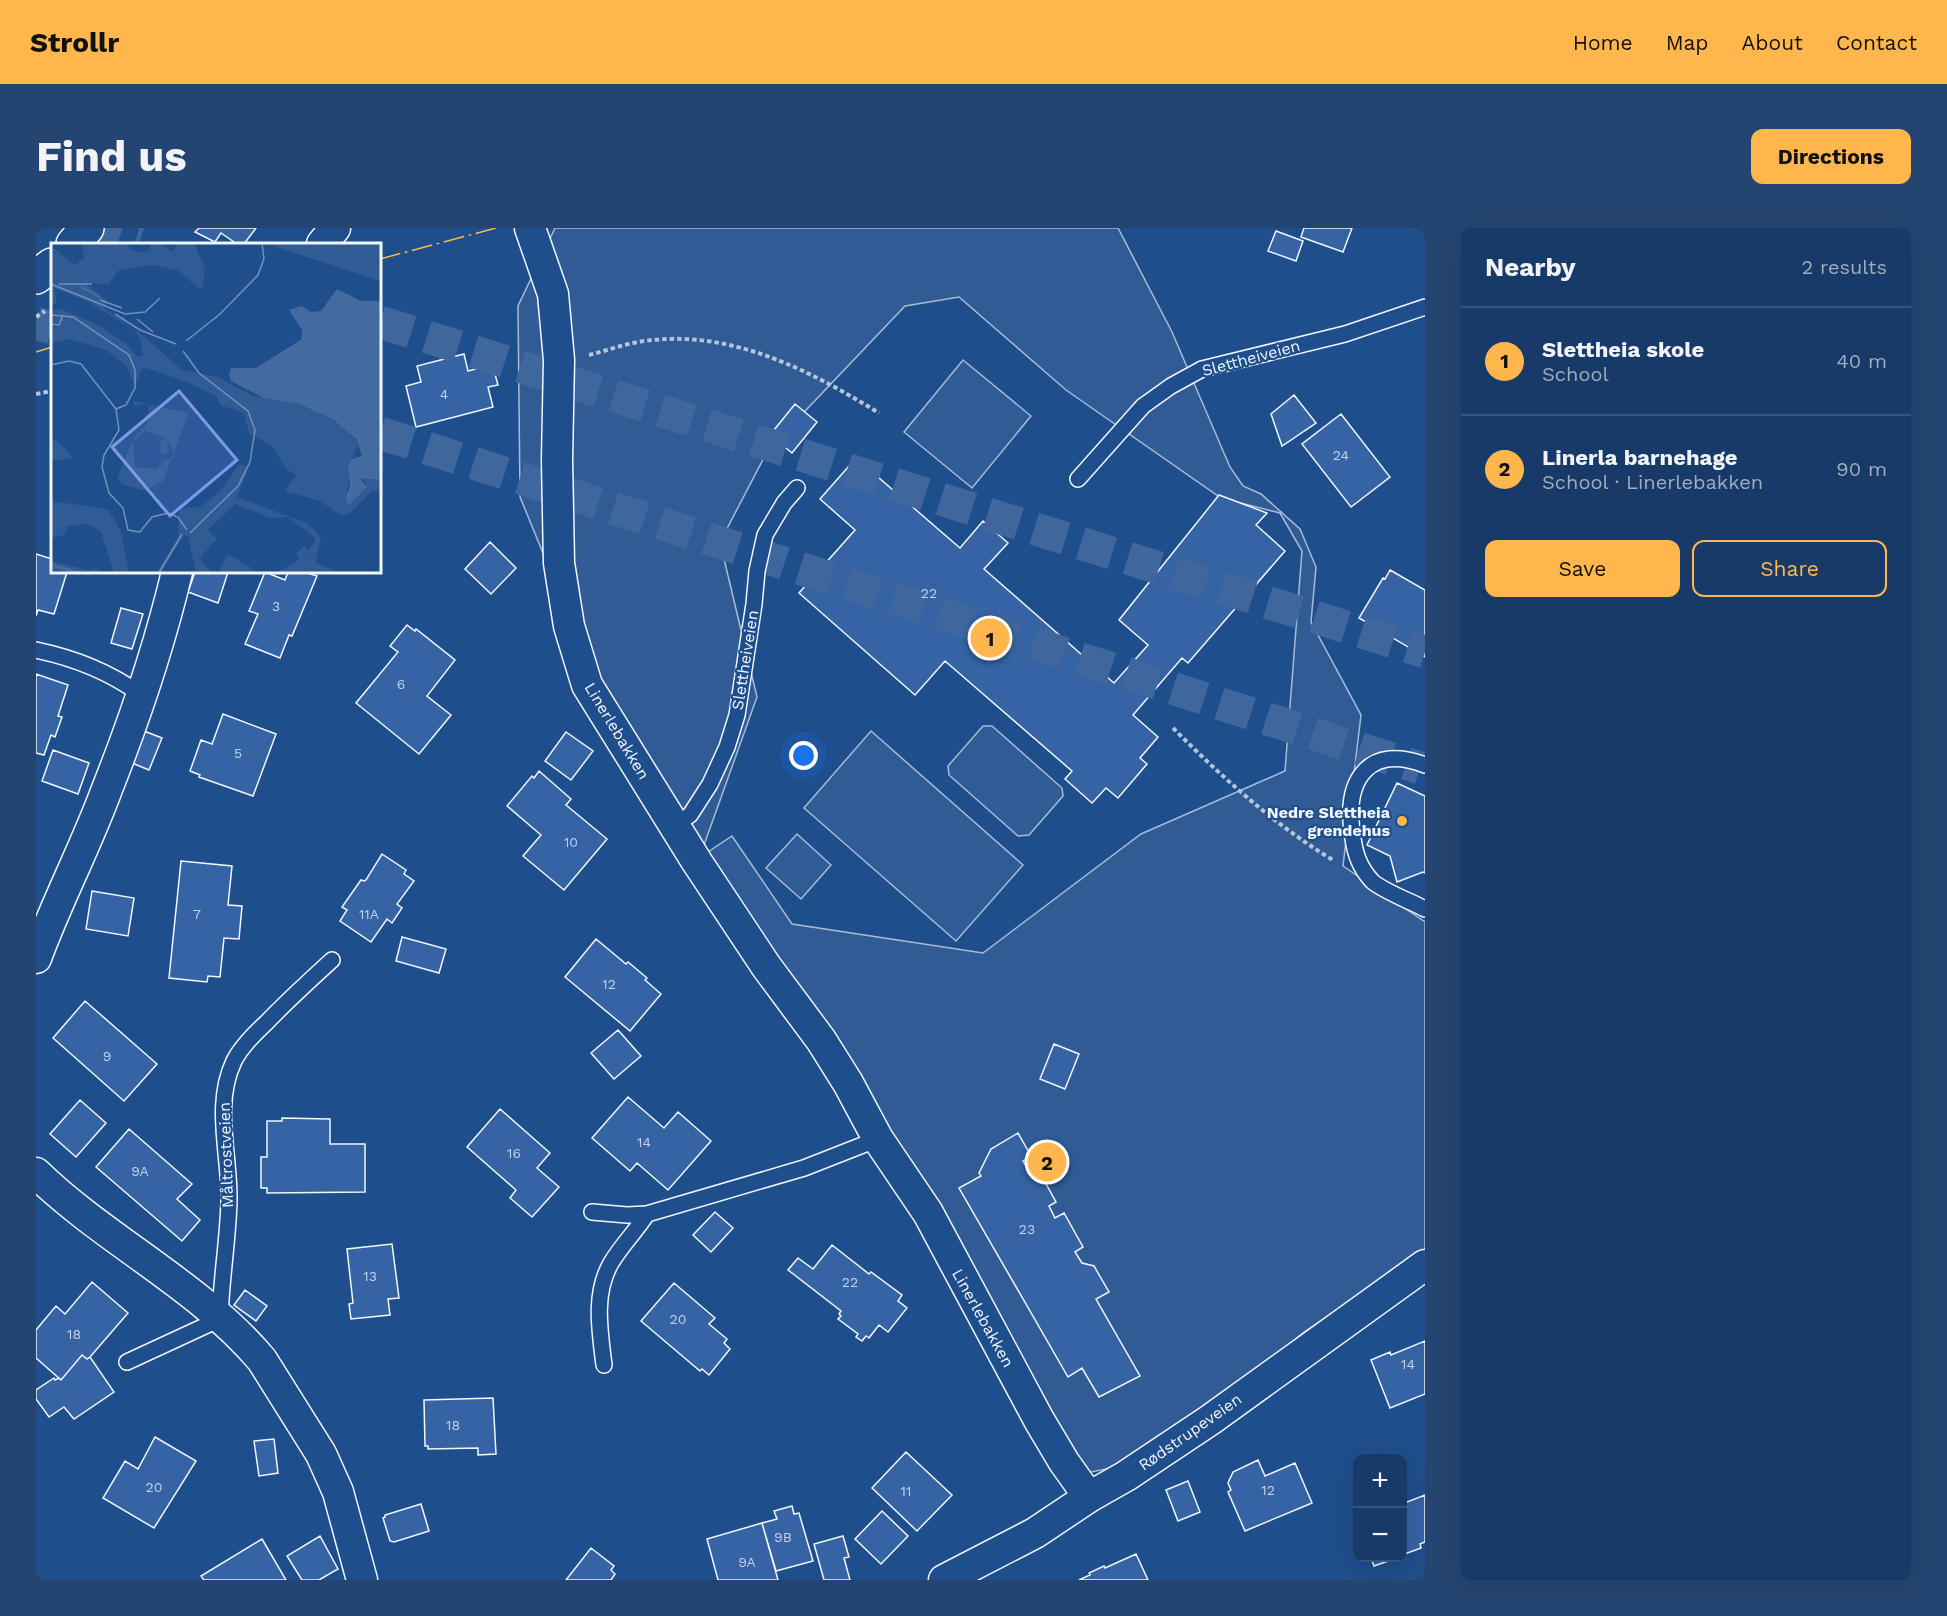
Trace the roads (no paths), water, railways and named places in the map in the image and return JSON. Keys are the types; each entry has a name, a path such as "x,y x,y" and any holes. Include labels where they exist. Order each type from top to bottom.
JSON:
{"street":[{"path":"74,243 87,228"},
{"path":"323,243 335,228"},
{"name":"Linerlebakken","path":"530,228 553,294 559,360 557,527 562,584 569,626 587,685 766,966 821,1040 848,1083 878,1139 928,1214 1039,1420 1064,1462 1089,1497"},
{"path":"36,277 51,266"},
{"path":"36,958 107,790 152,661 177,573"},
{"path":"36,1173 77,1209 168,1275 220,1319 262,1360 321,1454 338,1492 362,1580"},
{"name":"Rødstrupeveien","path":"944,1580 1035,1533 1089,1497 1126,1476 1210,1420 1425,1265"}],"lane":[{"name":"Slettheiveien","path":"1078,479 1143,406 1171,386 1202,369 1345,334 1425,307"},
{"name":"Slettheiveien","path":"676,825 690,815 710,784 727,747 737,716 757,571 765,535 784,503 797,488"},
{"path":"36,650 63,656 93,667 120,680 140,694"},
{"path":"1425,765 1408,759 1389,758 1372,765 1357,780 1351,802 1350,821 1354,854 1373,882 1425,909"},
{"name":"Måltrostveien","path":"220,1319 229,1199 224,1122 226,1080 235,1059 251,1037 332,960"},
{"path":"592,1212 647,1214 804,1168 878,1139"},
{"path":"604,1365 599,1317 604,1280 611,1264 647,1214"},
{"path":"127,1362 220,1319"}],"tunnel":[{"path":"88,228 136,243"},
{"path":"381,322 1425,652"},
{"path":"36,323 51,328"},
{"path":"381,433 1420,768"}],"place":[{"name":"Slettheia skole","path":"990,638"},
{"name":"Nedre Slettheia grendehus","path":"1402,821"},
{"name":"Linerla barnehage","path":"1047,1162"}]}
